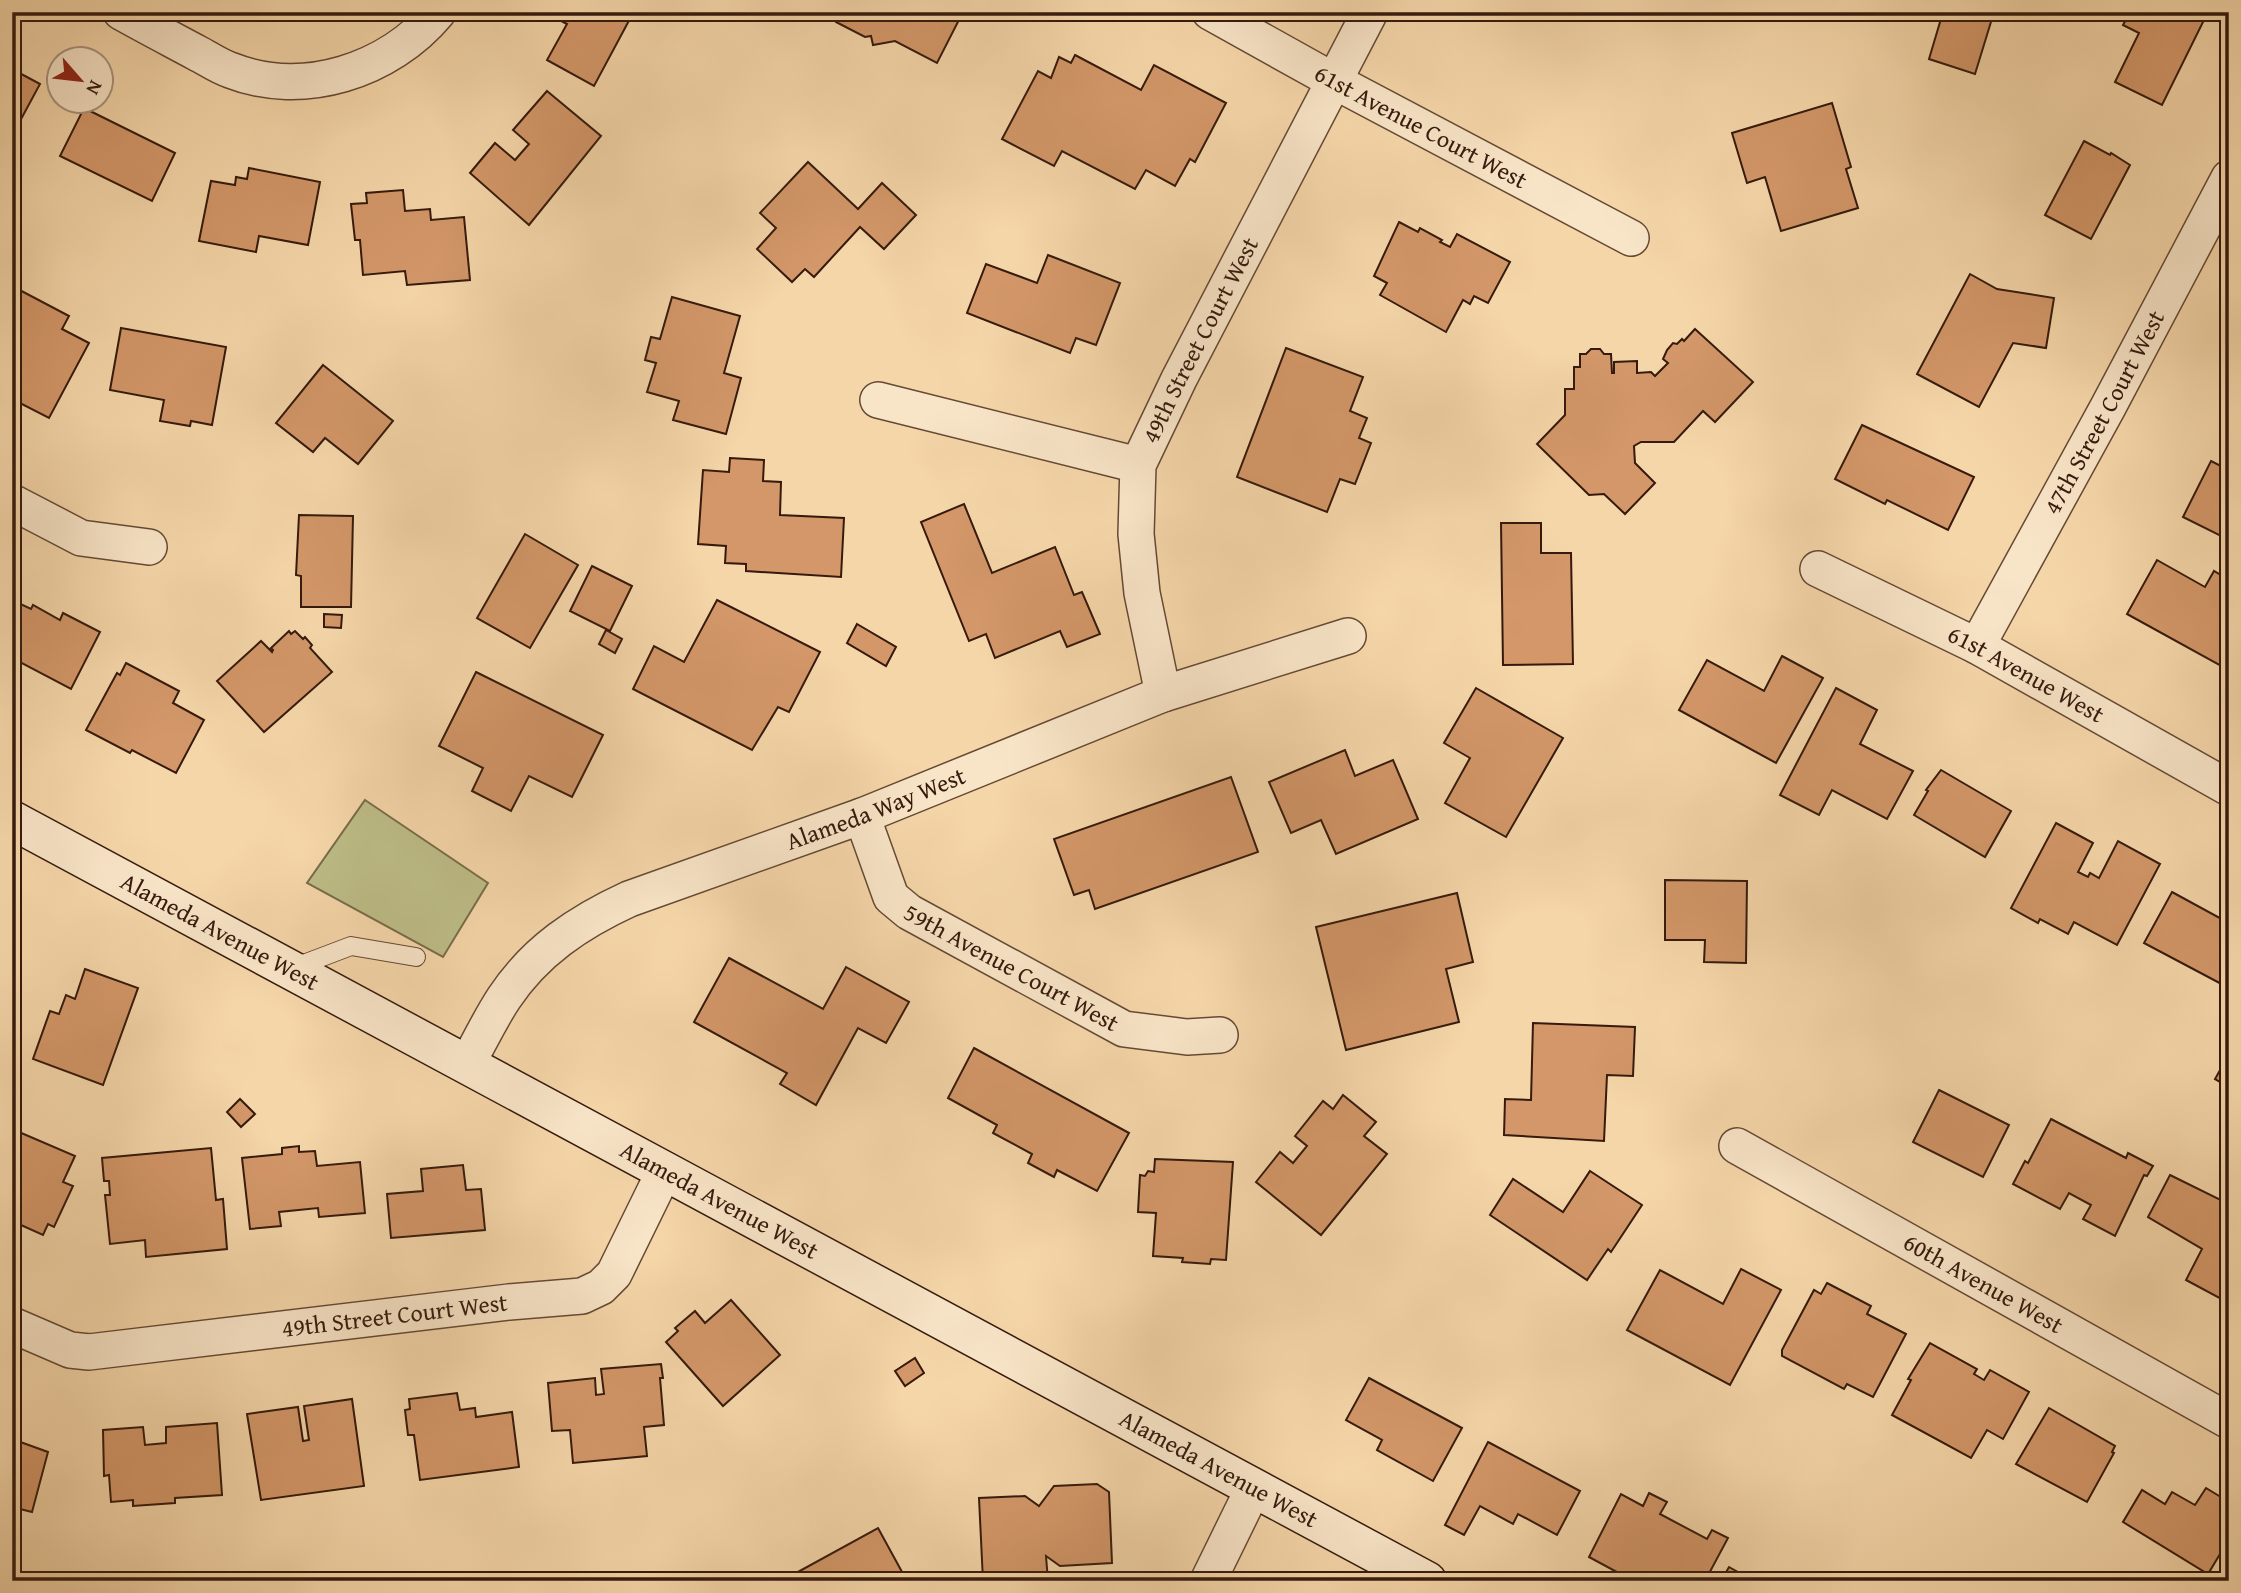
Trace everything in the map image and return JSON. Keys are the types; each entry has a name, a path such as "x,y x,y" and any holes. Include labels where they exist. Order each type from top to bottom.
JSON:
{"street":[{"path":"121,12 231,71 277,81 315,80 355,71 384,58 422,31 438,12"},
{"name":"61st Avenue Court West","path":"1210,12 1334,81 1631,238"},
{"name":"49th Street Court West","path":"1163,694 1142,593 1137,546 1138,465 1178,379 1370,12"},
{"name":"47th Street Court West","path":"1977,646 2229,178"},
{"path":"878,400 1138,465"},
{"path":"12,502 81,538 149,547"},
{"name":"61st Avenue West","path":"1818,569 1977,646 2229,788"},
{"name":"Alameda Way West","path":"467,1064 504,998 529,966 559,938 592,916 629,899 862,816 1163,694 1348,636"},
{"name":"59th Avenue Court West","path":"862,816 891,897 909,912 1124,1029 1187,1037 1220,1035"},
{"name":"Alameda Avenue West","path":"12,820 1427,1581"},
{"name":"60th Avenue West","path":"1737,1146 2229,1421"},
{"name":"49th Street Court West","path":"12,1325 70,1350 89,1352 509,1302 582,1296 601,1287 614,1275 665,1170"},
{"path":"1208,1581 1254,1487"}],"lane":[{"path":"290,969 351,946 416,957"}],"green space":[{"path":"365,800 488,883 443,957 307,883"}],"building":[{"path":"544,12 628,12 632,15 594,86 547,60 567,24"},
{"path":"834,12 963,12 937,63 895,41 873,45 871,36 865,37 836,22"},
{"path":"1943,12 1994,12 1975,74 1929,59"},
{"path":"2130,12 2188,12 2204,20 2162,105 2115,82 2139,33 2123,25"},
{"path":"1075,55 1141,90 1154,65 1226,103 1195,162 1190,159 1175,186 1146,170 1135,189 1062,151 1054,166 1002,139 1038,71 1051,78 1059,57 1071,63"},
{"path":"12,69 40,84 13,134 12,133"},
{"path":"547,91 601,136 529,225 470,173 495,143 515,160 529,144 513,130"},
{"path":"1832,103 1851,167 1846,169 1858,208 1781,231 1765,177 1747,183 1732,133"},
{"path":"80,116 100,116 175,153 152,201 60,156"},
{"path":"2084,141 2130,165 2091,239 2045,215"},
{"path":"808,162 858,209 882,183 916,215 884,249 860,227 814,277 805,269 792,282 757,249 776,228 760,213"},
{"path":"249,168 320,182 308,245 259,236 256,252 199,241 211,181 235,185 236,177 247,179"},
{"path":"403,190 405,211 430,209 431,220 464,217 470,280 407,285 405,271 363,275 360,240 355,240 351,204 367,203 366,193"},
{"path":"1399,222 1418,232 1420,228 1450,247 1457,234 1510,262 1488,303 1474,296 1470,304 1463,300 1446,332 1380,295 1387,283 1374,276"},
{"path":"1048,255 1120,283 1096,345 1076,338 1070,353 967,313 986,264 1037,283"},
{"path":"1970,274 1997,289 2054,298 2046,348 2013,343 1979,407 1917,374"},
{"path":"12,286 69,316 62,329 89,343 49,418 12,399 19,382 12,379"},
{"path":"672,297 740,316 724,373 741,378 726,434 673,420 679,401 647,392 656,363 645,360 651,337 660,339"},
{"path":"121,328 226,347 212,425 191,421 190,426 160,421 164,400 110,390"},
{"path":"1695,329 1753,382 1715,422 1703,411 1674,442 1641,442 1634,446 1635,463 1655,483 1625,514 1604,494 1589,495 1537,444 1565,415 1565,389 1574,389 1574,367 1580,367 1580,354 1586,354 1591,349 1600,349 1604,354 1611,354 1612,373 1614,362 1637,361 1637,373 1651,372 1655,376 1668,363 1663,359 1667,350 1673,343 1677,344 1682,339 1684,341"},
{"path":"1286,348 1363,377 1350,411 1367,418 1359,438 1371,443 1355,484 1340,479 1327,512 1237,477"},
{"path":"323,365 393,421 358,464 325,438 313,452 276,423"},
{"path":"1862,425 1974,477 1948,530 1887,500 1885,504 1835,479"},
{"path":"730,458 764,460 763,481 781,482 780,515 844,518 841,577 746,571 746,564 725,563 726,546 698,544 703,470 729,472"},
{"path":"2211,461 2229,470 2229,540 2183,517"},
{"path":"964,504 992,573 1055,547 1074,595 1082,592 1100,634 1067,647 1060,631 995,658 986,634 969,641 921,522"},
{"path":"299,515 353,516 351,607 301,607 301,576 296,575"},
{"path":"1501,523 1541,523 1541,553 1571,553 1573,664 1503,665"},
{"path":"525,534 578,565 530,648 477,618"},
{"path":"2157,560 2205,587 2214,571 2229,580 2229,657 2223,667 2127,614"},
{"path":"592,566 632,586 610,631 570,611"},
{"path":"12,600 31,609 33,605 60,620 63,613 100,632 71,689 12,658"},
{"path":"717,600 820,652 789,712 778,707 752,750 633,689 654,646 684,662"},
{"path":"324,614 342,615 341,628 324,627"},
{"path":"857,624 896,647 886,666 847,643"},
{"path":"606,630 622,639 615,653 599,644"},
{"path":"289,631 291,634 295,631 303,639 305,637 312,645 310,648 332,672 264,732 217,681 261,641 272,652 271,648"},
{"path":"1782,656 1823,678 1776,763 1679,710 1707,660 1764,691"},
{"path":"126,663 179,691 173,703 204,720 176,773 86,730 117,673 120,675"},
{"path":"476,672 603,735 572,797 529,776 511,811 472,791 483,768 439,746"},
{"path":"1476,688 1563,738 1506,837 1445,803 1470,758 1444,743"},
{"path":"1836,688 1877,710 1860,744 1913,771 1887,819 1832,790 1819,815 1780,795"},
{"path":"1345,750 1355,776 1393,760 1418,819 1336,854 1321,820 1291,833 1269,782"},
{"path":"1941,770 2011,811 1985,857 1914,815 1928,791 1926,790"},
{"path":"1231,777 1258,852 1095,909 1089,890 1074,895 1054,839"},
{"path":"2056,823 2093,843 2078,872 2088,877 2090,873 2099,878 2118,841 2160,864 2117,945 2074,922 2068,934 2040,919 2038,923 2011,908"},
{"path":"1665,880 1747,881 1746,963 1704,962 1705,940 1665,940"},
{"path":"2172,892 2229,923 2226,932 2229,933 2229,988 2144,943"},
{"path":"1457,893 1473,962 1446,969 1459,1022 1346,1050 1316,927"},
{"path":"729,958 823,1009 846,967 909,1002 886,1043 858,1028 816,1105 780,1084 787,1073 694,1022"},
{"path":"85,969 138,988 103,1085 33,1059 50,1011 59,1014 66,995 75,999"},
{"path":"1533,1023 1635,1027 1633,1076 1607,1075 1604,1141 1504,1135 1505,1099 1531,1100"},
{"path":"974,1048 1129,1133 1097,1191 1057,1170 1054,1177 1028,1163 1032,1154 993,1133 997,1125 948,1098"},
{"path":"2229,1054 2229,1087 2215,1079"},
{"path":"1939,1090 2009,1125 1983,1177 1913,1142"},
{"path":"1343,1095 1376,1122 1364,1136 1387,1154 1321,1235 1256,1182 1280,1152 1293,1163 1307,1146 1295,1136 1323,1101 1333,1109"},
{"path":"240,1099 255,1114 241,1127 227,1112"},
{"path":"2051,1119 2126,1158 2128,1153 2153,1166 2147,1176 2144,1175 2115,1236 2083,1219 2091,1205 2069,1193 2060,1209 2013,1184 2025,1161 2028,1163"},
{"path":"12,1129 75,1156 63,1182 73,1186 54,1227 48,1224 43,1235 12,1221"},
{"path":"299,1146 299,1152 315,1151 317,1166 360,1162 365,1213 319,1217 318,1208 279,1212 281,1226 250,1229 242,1158 282,1154 282,1148"},
{"path":"211,1148 216,1200 223,1199 227,1249 146,1257 145,1240 110,1244 105,1195 110,1195 109,1181 104,1181 102,1158"},
{"path":"1155,1159 1233,1162 1226,1260 1211,1259 1210,1264 1182,1262 1183,1258 1153,1256 1156,1213 1138,1212 1140,1175 1145,1176 1148,1171 1154,1172"},
{"path":"463,1165 466,1190 481,1189 485,1230 391,1238 387,1194 423,1191 421,1169"},
{"path":"1590,1171 1642,1205 1611,1252 1608,1249 1587,1280 1490,1215 1513,1179 1563,1212"},
{"path":"2170,1175 2229,1204 2229,1294 2225,1301 2186,1280 2202,1249 2148,1217"},
{"path":"1741,1269 1781,1290 1730,1385 1627,1330 1660,1270 1723,1304"},
{"path":"1827,1283 1871,1306 1867,1314 1906,1334 1873,1397 1847,1384 1844,1389 1782,1356 1782,1350 1814,1290 1821,1294"},
{"path":"731,1300 780,1355 723,1406 666,1342 678,1331 675,1328 695,1311 705,1323"},
{"path":"1930,1343 1977,1369 1974,1374 1984,1380 1990,1370 2029,1392 2003,1439 1987,1430 1971,1458 1892,1415 1911,1380 1908,1379"},
{"path":"915,1358 924,1373 905,1386 895,1371"},
{"path":"661,1364 664,1425 644,1427 647,1456 573,1463 570,1430 552,1431 548,1383 595,1378 596,1395 604,1394 601,1369"},
{"path":"1369,1378 1462,1428 1433,1481 1377,1450 1382,1440 1346,1420"},
{"path":"457,1393 460,1410 475,1408 476,1417 512,1412 519,1467 420,1480 414,1435 408,1435 405,1410 410,1409 409,1399"},
{"path":"352,1399 364,1486 261,1500 247,1414 298,1407 303,1441 309,1440 304,1406"},
{"path":"2049,1408 2115,1446 2112,1452 2114,1453 2087,1502 2016,1464"},
{"path":"217,1423 222,1495 175,1498 175,1503 133,1506 133,1500 111,1502 109,1475 104,1476 103,1430 143,1427 145,1445 166,1443 166,1427"},
{"path":"12,1439 48,1452 32,1512 12,1507"},
{"path":"1488,1442 1580,1491 1557,1535 1518,1514 1513,1524 1480,1506 1464,1535 1445,1525"},
{"path":"1097,1484 1109,1492 1112,1563 1060,1566 1046,1556 1048,1581 983,1581 979,1498 1025,1496 1039,1506 1054,1486"},
{"path":"2206,1488 2229,1502 2229,1539 2208,1574 2123,1522 2142,1490 2165,1504 2172,1492 2195,1505"},
{"path":"1649,1493 1667,1502 1660,1514 1707,1539 1712,1530 1728,1538 1705,1581 1639,1581 1589,1557 1621,1494 1643,1506"},
{"path":"878,1528 907,1581 800,1581 796,1573"},
{"path":"1729,1567 1754,1581 1721,1581"},
{"path":"729,1576 729,1581 664,1581"}]}
